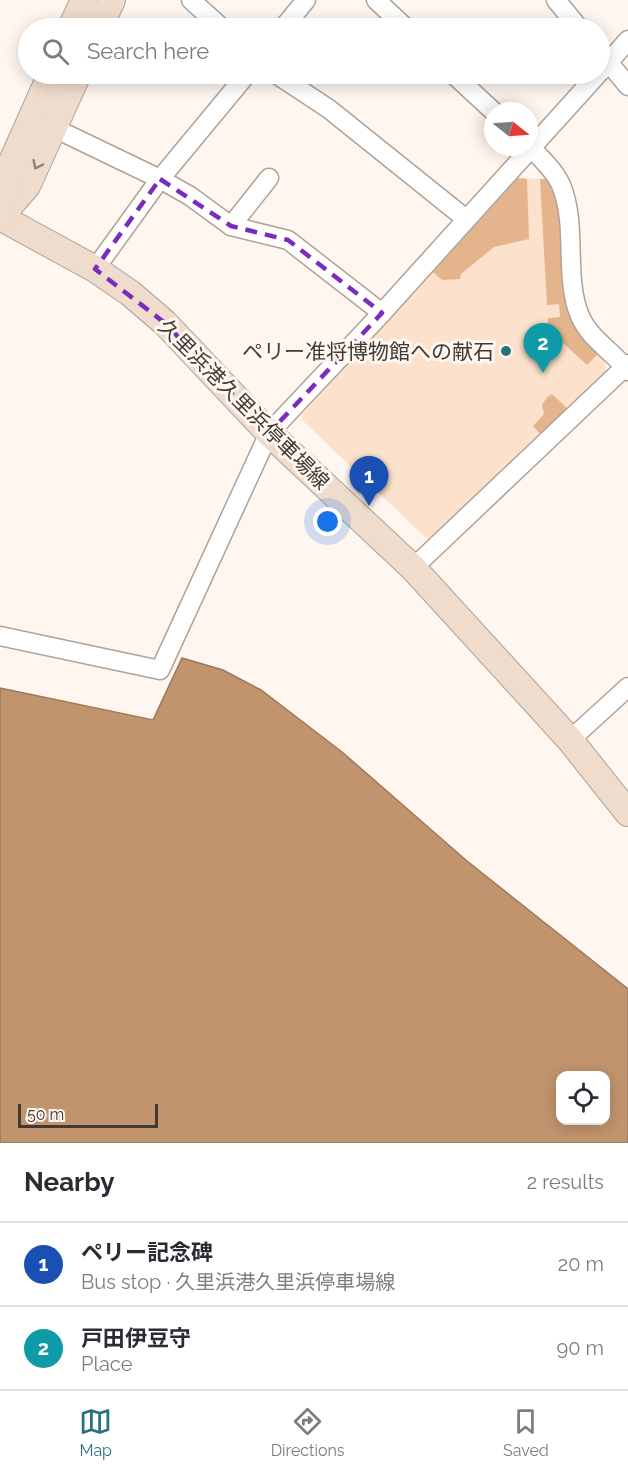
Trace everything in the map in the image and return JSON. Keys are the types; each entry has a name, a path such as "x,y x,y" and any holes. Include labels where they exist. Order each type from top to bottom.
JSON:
{"main road":[{"path":"76,18 84,0"},
{"path":"104,18 112,0"},
{"path":"0,217 6,175 47,84"},
{"path":"0,217 27,186 74,84"},
{"name":"久里浜港久里浜停車場線","path":"0,217 95,269 130,293 165,323 269,433 413,568 570,740 628,813"}],"street":[{"path":"191,0 211,18"},
{"path":"292,18 306,0"},
{"path":"376,0 395,18"},
{"path":"556,0 571,18"},
{"path":"610,57 628,40"},
{"path":"610,72 628,86"},
{"path":"95,269 160,178 239,84"},
{"path":"291,84 329,109 466,219"},
{"path":"464,84 484,103"},
{"path":"538,137 584,84"},
{"path":"54,128 160,178 190,196 231,226 288,240 382,313"},
{"path":"413,568 627,367 586,330 577,307 568,211 561,185 538,155"},
{"path":"0,636 160,669 269,433 382,313 521,156"},
{"path":"231,226 269,178"},
{"path":"570,740 628,687"}],"highlighted area":[{"path":"160,179 231,226 288,240 382,313 269,433 165,323 95,269"}],"shaded area":[{"path":"518,178 549,179 565,279 605,359 606,373 432,538 426,538 302,420 302,415"},
{"path":"518,178 527,179 529,239 494,247 461,274 460,279 442,280 433,272"},
{"path":"540,179 549,179 561,211 565,279 599,353 587,365 562,342 550,356 541,347 554,335 548,328 548,318 560,317 559,304 547,305"},
{"path":"552,394 568,409 541,435 533,426 544,414 542,405"},
{"path":"182,658 223,670 261,690 342,752 467,861 628,989 628,1143 0,1143 0,688 153,720"}],"place":[{"name":"ペリー准将博物館への献石","path":"506,351"},
{"name":"戸田伊豆守","path":"543,373"},
{"name":"ペリー記念碑","path":"369,506"}]}
